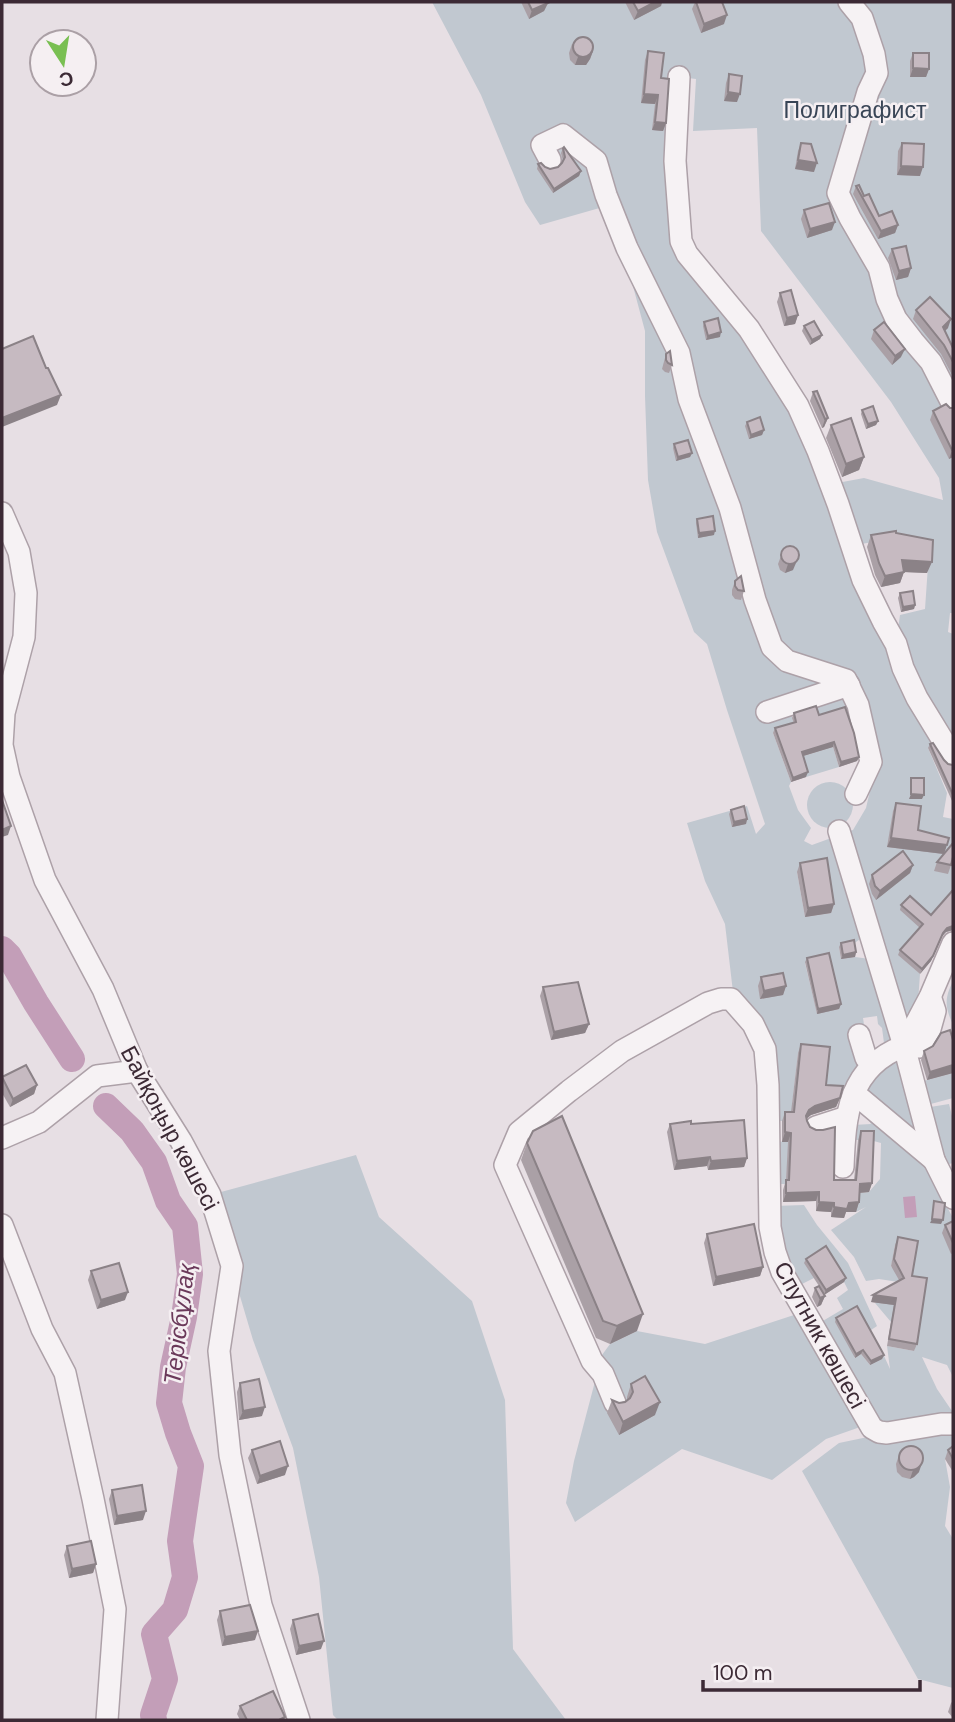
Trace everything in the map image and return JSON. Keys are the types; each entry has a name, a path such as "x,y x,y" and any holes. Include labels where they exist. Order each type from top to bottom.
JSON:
{"street":[{"path":"849,2 862,18 874,54 877,73 868,92 838,193 879,268 887,299 896,319 931,362 953,405"},
{"path":"679,77 675,161 681,241 687,254 749,329 798,406 838,504 863,580 896,644 903,668 917,698 953,757"},
{"path":"550,160 542,145 563,135 596,161 627,248 679,353 689,398 730,508 755,600 772,647 787,661 846,680 859,705 871,762 856,794"},
{"name":"Байқоңыр көшесі","path":"2,513 19,552 26,593 24,637 4,713 2,746 9,777 45,880 103,989 137,1072 181,1141 210,1195 232,1266 219,1351 230,1455 261,1605 299,1720"},
{"path":"767,712 849,685"},
{"path":"839,831 866,952 911,1046 934,1160 953,1198"},
{"path":"911,1046 953,943"},
{"name":"Спутник көшесі","path":"615,1403 603,1374 593,1361 505,1165 519,1132 622,1051 708,1003 731,999 753,1024 765,1049 770,1227 782,1272 872,1428 879,1433 887,1433 953,1424"},
{"path":"859,1035 866,1058 873,1063"},
{"path":"843,1167 846,1122 857,1083 873,1063 891,1051 911,1046"},
{"path":"2,1138 40,1122 97,1076 137,1072"},
{"path":"854,1093 934,1160"},
{"path":"816,1127 846,1122"},
{"path":"2,1225 42,1329 65,1373 93,1499 115,1609 107,1720"}],"green space":[{"name":"Полиграфист","path":"432,2 953,2 953,613 950,613 948,632 953,634 953,757 936,728 938,745 928,748 947,793 943,817 953,819 953,893 899,955 920,974 918,1002 900,1022 843,833 853,830 866,808 876,765 863,706 857,694 849,690 868,756 859,760 844,711 818,719 811,700 789,707 795,726 773,733 798,810 811,828 804,841 812,845 834,837 858,915 860,939 852,945 839,947 841,959 870,959 880,976 896,1039 884,1043 877,1016 863,1018 867,1044 858,1045 862,1064 849,1078 843,1095 822,1094 826,1056 798,1053 792,1105 798,1106 798,1121 772,1121 772,1083 766,1037 759,1021 733,992 725,924 705,881 687,823 747,806 756,834 765,824 707,644 694,632 657,532 648,480 645,331 630,275 603,207 540,225 525,202 481,95","holes":["680,77 696,79 693,131 757,128 761,231 891,402 939,478 943,500 864,478 837,483 855,545 891,539 909,548 929,551 925,609 900,615 896,643 871,598 818,450 795,403 759,343 687,254 681,241 675,161","716,458 757,591 753,602 709,461","893,812 918,816 914,850 888,847","823,867 831,913 805,917 797,872","827,958 839,1009 817,1013 805,963","780,982 782,995 761,999 758,986"]},
{"path":"833,747 839,767 806,777 800,757"},
{"path":"830,782 846,789 853,805 846,821 830,828 814,821 807,805 814,789"},
{"path":"953,981 953,1025 947,1003"},
{"path":"902,1052 940,1194 953,1218 953,1377 947,1365 922,1357 937,1389 952,1411 953,1420 882,1427 816,1325 843,1309 837,1298 848,1290 844,1282 814,1278 796,1287 786,1270 774,1206 804,1205 848,1263 877,1326 868,1332 854,1358 861,1354 870,1365 876,1346 879,1345 890,1369 887,1346 914,1351 918,1327 891,1322 875,1303 924,1286 879,1279 866,1281 854,1257 831,1230 866,1207 856,1212 857,1193 869,1192 880,1179 881,1143 852,1140 853,1125 871,1124 854,1093","holes":["895,1245 912,1271 891,1267"]},
{"path":"953,1073 953,1098 927,1105 920,1082"},
{"path":"949,1104 953,1120 953,1163 941,1166 924,1108"},
{"path":"798,1121 809,1122 807,1151 788,1151 786,1184 773,1184 770,1141 788,1142 789,1134 798,1134"},
{"path":"356,1155 379,1217 472,1301 505,1400 513,1649 566,1720 338,1720 333,1715 319,1577 293,1448 253,1340 210,1195"},
{"path":"797,1314 863,1426 826,1439 772,1480 682,1449 575,1522 566,1503 574,1461 602,1355 610,1344 637,1331 705,1344"},
{"path":"953,1426 953,1453 945,1459 950,1487 945,1526 953,1539 953,1688 918,1679 802,1471 839,1443 887,1433"}],"shaded area":[{"path":"915,1196 917,1217 905,1218 903,1197"}],"building":[{"path":"528,2 547,2 548,3 532,10"},
{"path":"633,2 655,2 638,11"},
{"path":"696,2 722,2 727,15 704,24"},
{"path":"579,37 587,37 593,47 587,57 579,57 573,51 573,43"},
{"path":"648,51 664,53 661,78 669,79 666,123 655,122 658,95 644,94"},
{"path":"913,53 929,53 929,69 913,68"},
{"path":"729,74 742,76 740,94 728,92"},
{"path":"801,143 811,144 817,163 798,160"},
{"path":"902,143 924,144 923,167 901,166"},
{"path":"564,147 581,171 554,189 538,164 550,169 558,167 565,157"},
{"path":"859,185 864,196 869,194 879,216 892,211 898,225 881,231 856,186"},
{"path":"829,203 835,222 810,229 804,210"},
{"path":"906,246 911,268 899,271 892,249"},
{"path":"791,290 798,315 787,318 780,293"},
{"path":"930,297 951,319 943,327 953,348 953,362 944,345 916,310"},
{"path":"718,318 721,332 708,336 704,322"},
{"path":"814,321 822,335 812,340 804,326"},
{"path":"884,322 905,349 895,356 874,330"},
{"path":"33,336 61,395 2,418 2,349"},
{"path":"670,351 672,365 666,360 666,354"},
{"path":"817,391 828,418 825,419 813,392"},
{"path":"946,404 953,408 953,450 933,411"},
{"path":"873,406 878,421 868,424 862,410"},
{"path":"760,417 764,430 751,435 747,422"},
{"path":"851,418 864,457 846,464 831,425"},
{"path":"688,440 692,453 678,457 674,444"},
{"path":"713,516 715,531 699,533 697,519"},
{"path":"896,531 933,540 932,562 902,560 904,572 885,576 871,535"},
{"path":"790,546 796,549 799,555 796,561 790,564 784,561 781,555 784,549"},
{"path":"741,576 744,591 735,586 735,581"},
{"path":"913,591 915,605 903,607 900,593"},
{"path":"816,706 819,715 845,707 859,757 841,762 834,742 802,752 808,772 793,778 775,728 796,722 794,713"},
{"path":"933,743 944,760 953,765 953,795 930,744"},
{"path":"911,778 924,778 924,795 911,794"},
{"path":"2,800 11,826 2,830"},
{"path":"896,803 921,806 918,830 949,838 947,845 891,838"},
{"path":"744,806 747,819 734,822 731,810"},
{"path":"953,843 951,865 937,862"},
{"path":"903,851 913,865 880,891 875,886 872,875"},
{"path":"827,858 834,904 808,908 800,863"},
{"path":"953,890 953,926 943,933 933,956 922,969 900,950 923,924 901,905 910,896 931,915"},
{"path":"854,940 856,952 843,955 841,943"},
{"path":"829,953 841,1004 818,1009 807,958"},
{"path":"783,973 786,986 764,991 761,977"},
{"path":"578,982 589,1024 554,1032 543,987"},
{"path":"950,1030 953,1040 953,1065 930,1072 924,1051 933,1046 941,1033"},
{"path":"801,1044 830,1047 826,1085 843,1086 840,1098 815,1106 806,1116 810,1127 816,1130 835,1127 834,1180 856,1180 861,1131 874,1131 872,1183 860,1184 859,1202 849,1203 847,1209 834,1207 834,1203 819,1202 819,1192 786,1193 791,1133 785,1132 785,1112 794,1112"},
{"path":"26,1065 37,1085 13,1099 2,1077"},
{"path":"562,1116 643,1314 617,1326 603,1321 527,1143 533,1131"},
{"path":"744,1120 747,1158 711,1161 710,1157 677,1161 670,1124"},
{"path":"934,1201 945,1203 943,1220 932,1219"},
{"path":"953,1221 953,1243 945,1225"},
{"path":"754,1224 763,1267 716,1277 707,1234"},
{"path":"898,1237 918,1241 912,1276 927,1278 917,1344 889,1339 896,1298 873,1295 904,1278 894,1259"},
{"path":"826,1246 846,1278 826,1290 806,1259"},
{"path":"119,1263 128,1292 101,1300 91,1271"},
{"path":"819,1286 825,1296 820,1298 815,1288"},
{"path":"857,1306 884,1355 871,1361 863,1350 856,1354 836,1318"},
{"path":"645,1376 660,1402 623,1422 612,1400 625,1402 633,1392 631,1384"},
{"path":"259,1379 265,1407 243,1411 240,1383"},
{"path":"280,1441 288,1466 260,1476 252,1450"},
{"path":"911,1446 919,1450 923,1458 919,1466 911,1470 903,1466 899,1458 903,1450"},
{"path":"953,1446 953,1459 948,1450"},
{"path":"142,1485 146,1511 117,1516 112,1490"},
{"path":"91,1541 96,1564 72,1569 67,1546"},
{"path":"250,1605 258,1631 225,1637 220,1611"},
{"path":"318,1614 324,1641 299,1646 293,1620"},
{"path":"273,1691 285,1717 279,1720 247,1720 240,1706"}],"waterway":[{"name":"Терісбұлақ","path":"2,949 9,956 72,1059"},
{"name":"Терісбұлақ","path":"106,1106 132,1131 154,1162 168,1201 185,1226 190,1274 169,1403 191,1466 180,1541 185,1577 175,1610 154,1634 165,1679 153,1715 154,1720"}]}
